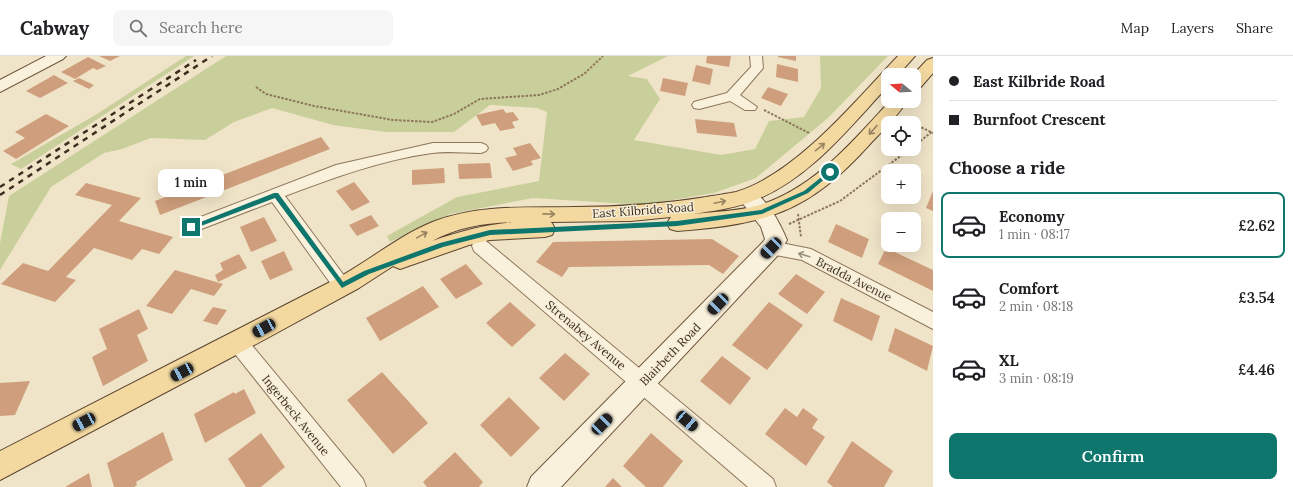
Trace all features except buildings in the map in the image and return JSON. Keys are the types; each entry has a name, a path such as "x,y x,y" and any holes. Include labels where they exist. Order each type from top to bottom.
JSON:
{"main road":[{"name":"East Kilbride Road","path":"895,68 907,56"},
{"path":"921,76 933,63"},
{"name":"East Kilbride Road","path":"763,221 790,171 825,143 881,83"},
{"name":"East Kilbride Road","path":"0,466 238,342 367,272 442,244 490,232 677,223 763,221 790,201 819,183 864,140 893,108"}],"street":[{"path":"0,87 58,56"},
{"path":"699,105 732,96 757,68 756,56"},
{"path":"732,96 750,107"},
{"path":"191,227 340,169 433,148 481,148"},
{"path":"276,195 342,286"},
{"name":"Bradda Avenue","path":"763,221 805,254 933,320"},
{"name":"Blairbeth Road","path":"541,487 643,383 763,221"},
{"name":"Strenabey Avenue","path":"480,246 765,487"},
{"name":"Ingerbeck Avenue","path":"238,342 355,487"}],"path":[{"path":"256,87 266,94 314,106 393,120 432,122 454,114 480,99 539,95 558,89 584,74 603,56"},
{"path":"771,114 815,136"},
{"path":"921,127 933,132"},
{"path":"921,141 933,132"},
{"path":"763,221 799,221 840,201 901,156"}],"green space":[{"path":"186,56 194,56 21,169 11,164 97,114"},
{"path":"226,56 668,56 628,76 647,79 660,99 634,140 721,155 755,149 769,121 804,117 821,88 820,56 888,56 828,118 756,178 714,193 643,205 533,198 450,214 390,242 387,236 457,197 539,181 547,112 537,108 490,105 454,132 385,132 333,125 272,108 234,122 205,140 151,138 122,149 104,153 51,187 0,270 0,243 9,196"}],"railway":[{"path":"0,195 212,56"},
{"path":"0,187 196,60"}],"route":[{"path":"191,227 276,195 342,286 367,272 442,244 490,232 677,223 712,220 762,212 790,201 806,192 819,183 830,172"}]}
